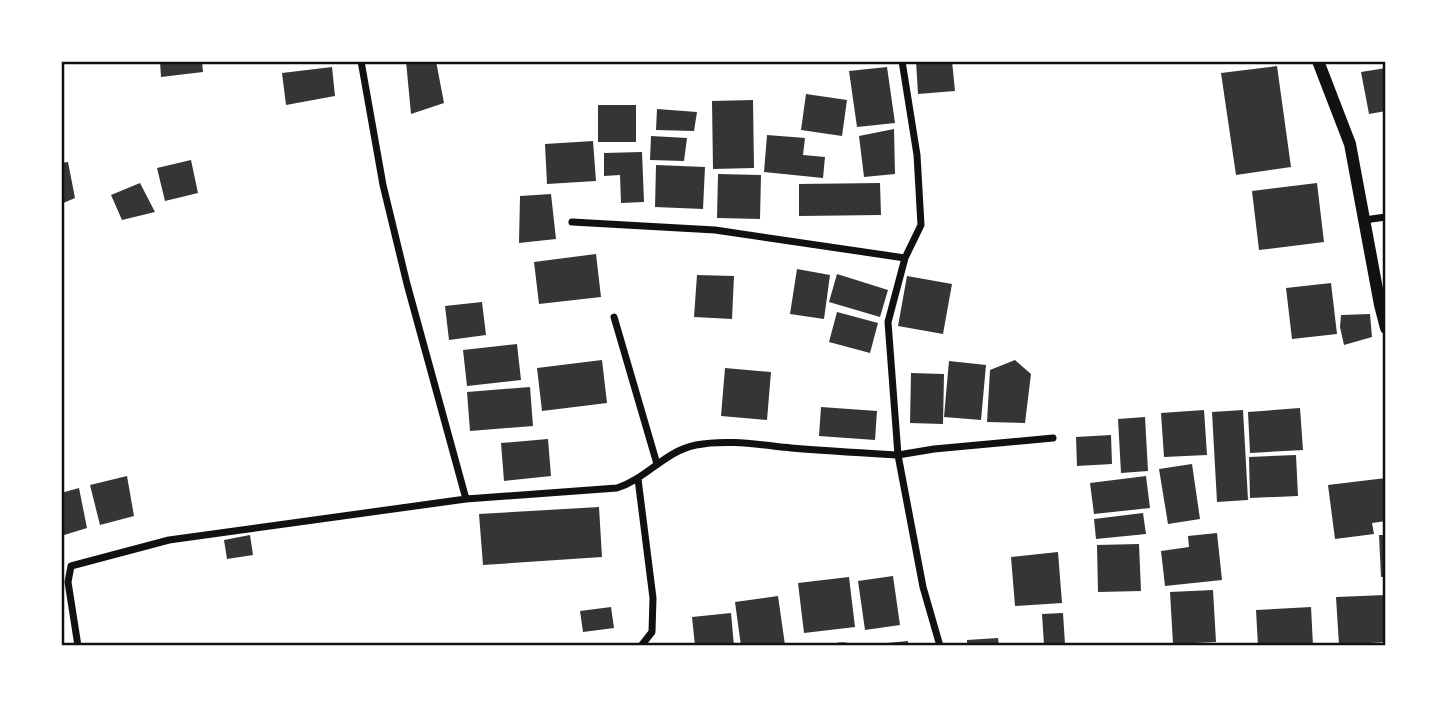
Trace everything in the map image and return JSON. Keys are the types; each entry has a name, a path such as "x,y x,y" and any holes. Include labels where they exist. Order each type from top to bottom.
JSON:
{"street":[{"path":"361,61 383,185 466,499"},
{"path":"902,61 917,155 921,225 905,258 888,322 898,455 923,587 940,646"},
{"path":"1318,61 1350,144 1386,328"},
{"path":"1364,220 1386,217"},
{"path":"572,222 715,230 905,258"},
{"path":"614,317 657,464"},
{"path":"78,646 68,582 71,566 169,540 466,499 617,488 638,479 671,454 694,445 732,442 898,455 1053,438"},
{"path":"638,479 653,598 652,632 641,646"},
{"path":"839,646 845,646"}],"building":[{"path":"160,61 202,61 203,72 161,77"},
{"path":"238,61 275,61 275,64 238,64"},
{"path":"406,61 436,61 444,103 411,114"},
{"path":"916,61 952,61 955,91 918,94"},
{"path":"1277,66 1291,167 1236,175 1221,73"},
{"path":"332,67 335,96 286,105 282,73"},
{"path":"887,67 895,123 857,127 849,71"},
{"path":"1386,68 1386,111 1369,114 1361,72"},
{"path":"806,94 847,100 842,136 801,130"},
{"path":"753,100 754,168 713,169 712,101"},
{"path":"598,105 636,105 636,142 598,142"},
{"path":"657,109 697,112 694,131 656,130"},
{"path":"894,129 895,174 864,177 859,136"},
{"path":"767,135 805,138 803,155 825,157 823,178 764,172"},
{"path":"651,136 687,138 684,161 650,160"},
{"path":"593,141 596,181 547,184 545,144"},
{"path":"642,152 644,202 621,203 620,175 604,176 604,153"},
{"path":"191,160 198,193 165,201 157,168"},
{"path":"68,162 75,198 61,204 61,163"},
{"path":"656,165 705,167 703,209 655,207"},
{"path":"718,174 761,175 760,219 717,218"},
{"path":"140,183 155,212 122,220 111,195"},
{"path":"880,183 881,215 799,216 799,184"},
{"path":"1317,183 1324,242 1259,250 1252,191"},
{"path":"551,194 556,239 519,243 520,196"},
{"path":"596,254 601,297 539,304 534,262"},
{"path":"797,269 830,275 824,319 790,314"},
{"path":"837,274 888,290 880,317 829,302"},
{"path":"697,275 734,276 732,319 694,317"},
{"path":"907,276 952,284 943,334 898,326"},
{"path":"1331,283 1337,334 1292,339 1286,288"},
{"path":"482,302 486,335 449,340 445,306"},
{"path":"837,312 878,323 870,353 829,342"},
{"path":"1370,314 1372,337 1344,345 1340,327 1341,315"},
{"path":"517,344 521,380 467,386 463,350"},
{"path":"602,360 607,403 542,411 537,368"},
{"path":"1015,360 1031,374 1025,423 987,422 990,370"},
{"path":"949,361 986,365 981,420 944,417"},
{"path":"725,368 771,372 767,420 721,416"},
{"path":"911,373 944,374 943,424 910,423"},
{"path":"530,387 533,426 470,431 467,392"},
{"path":"821,407 877,411 875,440 819,436"},
{"path":"1300,408 1303,450 1250,453 1248,412"},
{"path":"1204,410 1207,455 1164,457 1161,413"},
{"path":"1243,410 1248,500 1217,502 1212,412"},
{"path":"1145,417 1148,471 1121,473 1118,419"},
{"path":"1111,435 1112,464 1077,466 1076,437"},
{"path":"548,439 551,476 504,481 501,443"},
{"path":"1296,455 1298,496 1250,498 1249,457"},
{"path":"1192,464 1200,519 1168,524 1159,469"},
{"path":"127,476 134,516 100,525 90,485"},
{"path":"1146,476 1150,508 1094,514 1090,483"},
{"path":"1386,478 1386,521 1372,523 1374,534 1335,539 1328,485"},
{"path":"79,488 87,528 61,536 61,493"},
{"path":"599,507 602,557 483,565 479,514"},
{"path":"1143,513 1146,534 1096,539 1094,519"},
{"path":"1217,533 1222,580 1165,586 1161,551 1189,547 1188,536"},
{"path":"250,535 253,555 227,559 224,540"},
{"path":"1379,535 1386,535 1386,577 1381,577"},
{"path":"1139,544 1141,591 1098,592 1097,545"},
{"path":"1058,552 1062,603 1015,606 1011,557"},
{"path":"893,576 900,625 865,630 858,581"},
{"path":"849,577 855,627 804,633 798,583"},
{"path":"1213,590 1216,642 1173,644 1170,592"},
{"path":"1386,595 1386,642 1339,645 1336,597"},
{"path":"778,596 785,645 741,646 735,602"},
{"path":"611,607 614,628 583,632 580,611"},
{"path":"1311,607 1313,646 1258,646 1256,610"},
{"path":"731,613 734,646 695,646 692,617"},
{"path":"1063,613 1065,644 1044,645 1042,614"},
{"path":"998,638 999,646 967,646 967,640"},
{"path":"908,641 908,646 877,646 877,644"}]}
